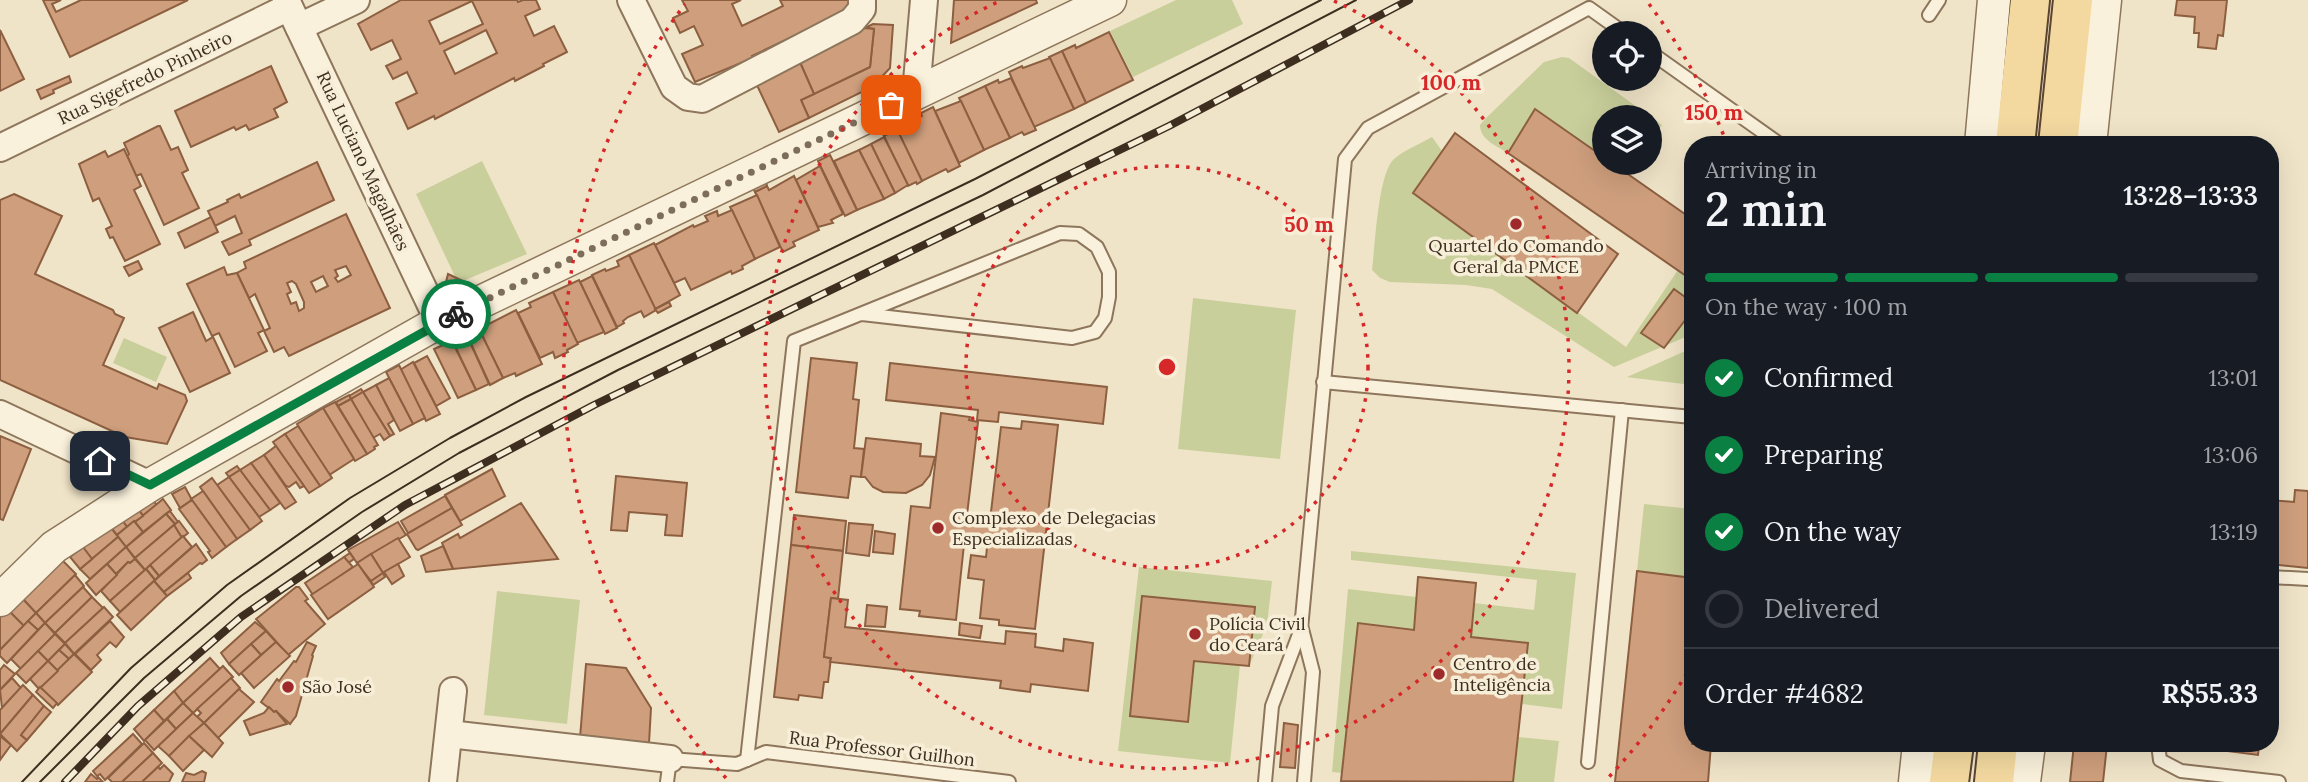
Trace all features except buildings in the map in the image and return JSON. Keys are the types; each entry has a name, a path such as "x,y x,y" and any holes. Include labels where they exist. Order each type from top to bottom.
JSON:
{"main road":[{"path":"2016,136 2030,0"},
{"path":"2059,136 2073,0"},
{"path":"1950,782 1953,752"},
{"path":"1994,782 1997,752"}],"street":[{"name":"Rua Sigefredo Pinheiro","path":"0,148 291,12 356,0"},
{"path":"631,0 674,87 688,97 702,99 852,21 862,9 862,0"},
{"path":"916,93 924,0"},
{"path":"0,600 54,547 150,485 439,322 1110,0"},
{"path":"1982,136 1994,0"},
{"path":"2091,136 2105,0"},
{"name":"Rua Luciano Magalhães","path":"291,12 439,322"},
{"path":"0,414 150,485"},
{"path":"443,782 453,691"},
{"path":"449,734 668,770"},
{"path":"1915,782 1918,752"},
{"path":"2024,782 2028,752"}],"lane":[{"path":"1929,15 1939,0"},
{"path":"1265,782 1272,706 1301,629 1345,159 1367,128 1589,8 1608,21"},
{"path":"1662,61 1768,136"},
{"path":"747,760 794,341 1060,233 1079,234 1097,247 1109,272 1109,297 1105,318 1095,332 1072,338 862,314"},
{"path":"1323,382 1684,417"},
{"path":"1588,762 1622,411"},
{"path":"2279,577 2308,579"},
{"path":"1301,629 1313,672 1304,782"},
{"name":"Rua Professor Guilhon","path":"668,770 737,764 766,752 1009,782"},
{"path":"2159,752 2160,760 2182,771 2279,782"}],"green space":[{"path":"1176,0 1232,0 1243,24 1133,77 1110,31"},
{"path":"1569,58 1592,75 1592,91 1615,91 1634,105 1592,105 1592,149 1536,109 1508,153 1486,139 1480,125 1544,62"},
{"path":"1432,137 1442,151 1413,193 1626,347 1678,270 1684,274 1684,296 1674,289 1641,332 1662,347 1614,367 1492,289 1466,285 1390,282 1380,278 1372,270 1384,179 1394,159"},
{"path":"482,161 527,254 458,283 416,194"},
{"path":"1193,298 1296,310 1280,459 1178,449"},
{"path":"1684,322 1684,338 1667,345"},
{"path":"124,338 167,357 156,382 113,363"},
{"path":"1684,352 1684,384 1627,377"},
{"path":"1644,504 1684,508 1684,577 1637,571"},
{"path":"1351,551 1576,573 1562,709 1522,704 1528,643 1471,637 1474,603 1534,610 1537,580 1351,560"},
{"path":"1139,567 1272,581 1267,625 1249,666 1255,607 1142,596 1130,716 1188,722 1194,661 1240,665 1230,763 1118,751"},
{"path":"1348,589 1416,597 1414,630 1358,624 1342,773 1332,772"},
{"path":"497,591 580,600 567,724 484,715"},
{"path":"1518,737 1559,741 1554,782 1513,782"}],"tram line":[{"path":"22,782 131,668 227,585 350,498 450,438 526,397 975,179 1321,0"},
{"path":"40,782 144,678 241,596 362,512 459,453 618,370 983,195 1356,0"}],"railway":[{"path":"65,782 138,706 241,617 405,505 594,405 1169,126 1409,0"}],"way so far":[{"path":"456,314 891,105"}],"place":[{"name":"Quartel do Comando Geral da PMCE","path":"1516,224"},
{"name":"Complexo de Delegacias Especializadas","path":"938,528"},
{"name":"Polícia Civil do Ceará","path":"1195,634"},
{"name":"Centro de Inteligência","path":"1439,674"},
{"name":"São José","path":"288,687"}],"route":[{"path":"100,461 150,485 456,314"}]}
